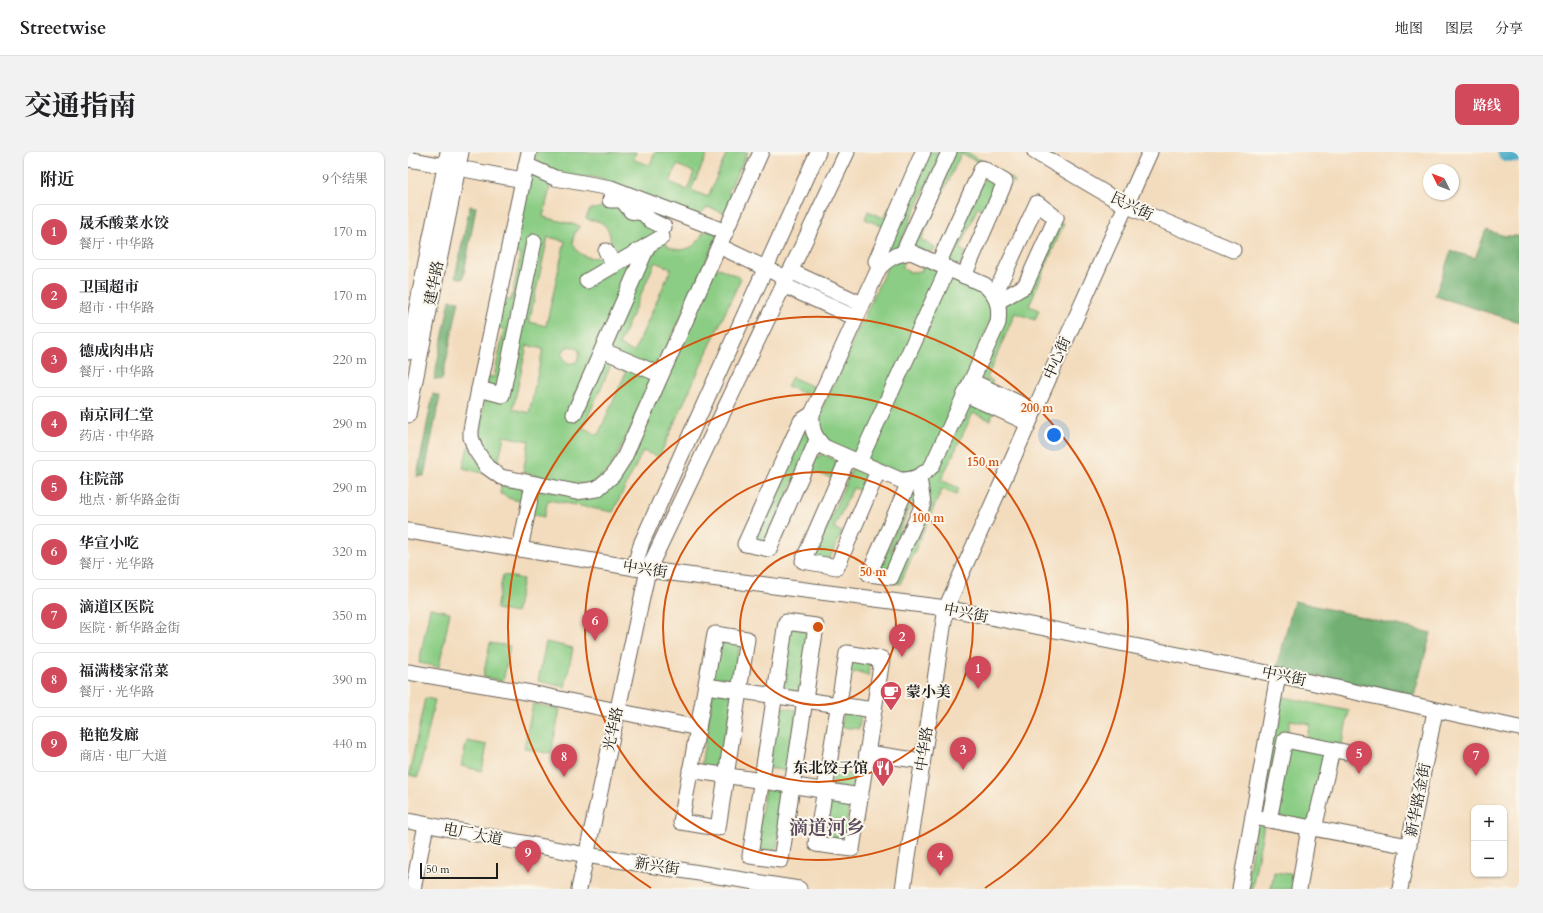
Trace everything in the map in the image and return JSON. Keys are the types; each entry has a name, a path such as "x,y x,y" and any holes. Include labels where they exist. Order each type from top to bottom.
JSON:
{"street":[{"name":"建华路","path":"408,415 450,162 461,152"},
{"path":"726,232 610,188 555,178 528,159 471,430 471,438 475,449 487,467 501,477 576,492 597,489 613,475 624,458 726,232 761,152"},
{"path":"641,569 642,542 818,152"},
{"path":"641,569 847,152"},
{"path":"879,268 876,261 923,152"},
{"path":"903,253 949,152"},
{"name":"民兴街","path":"1035,152 1125,205 1233,250"},
{"name":"中心街","path":"946,608 1150,152"},
{"path":"408,159 450,162 523,180"},
{"path":"408,352 450,162"},
{"path":"878,471 837,567 803,561 854,460 943,266 982,168 1005,182 964,276"},
{"path":"587,281 648,245 663,232 643,213 631,211 622,200 610,200"},
{"path":"1037,203 1056,218 1025,286 996,298 1037,203"},
{"path":"479,389 502,395 538,243 511,238"},
{"path":"574,414 648,245"},
{"path":"719,246 786,278 856,318"},
{"path":"606,252 615,265"},
{"path":"911,252 985,285 996,298 999,308 998,323 932,466 924,474 915,478 900,480 824,447 817,440 811,425 812,414 879,268 887,259 899,254 911,252"},
{"path":"786,278 862,304"},
{"path":"602,350 661,375"},
{"path":"968,388 1031,416"},
{"path":"812,414 800,421 745,544 769,549 817,440"},
{"path":"915,478 923,504 891,577 869,574 915,478"},
{"path":"520,549 533,484"},
{"name":"中兴街","path":"408,531 641,569 946,608 1278,675 1435,711 1519,728"},
{"name":"光华路","path":"579,889 617,711 641,569"},
{"name":"中华路","path":"903,889 946,608"},
{"path":"786,622 816,626 781,860 750,856 774,696 786,622"},
{"path":"715,634 747,639 718,828 681,822 706,686 715,634"},
{"path":"847,653 882,659 852,849 816,844 839,705 847,653"},
{"path":"408,672 531,693 698,728"},
{"path":"1240,889 1278,675"},
{"path":"706,686 874,710"},
{"name":"新华路金街","path":"1400,889 1435,711"},
{"path":"1269,820 1285,740 1339,751 1312,828 1299,889"},
{"path":"867,753 922,761"},
{"path":"690,770 861,796"},
{"path":"1253,817 1408,846"},
{"name":"电厂大道","path":"408,821 586,855"},
{"path":"413,889 426,825"},
{"name":"新兴街","path":"586,855 799,889"}],"green space":[{"path":"535,152 636,152 634,160 650,165 655,152 708,152 691,190 708,197 727,152 748,152 728,192 734,198 727,214 711,208 706,208 701,214 670,213 665,223 665,242 670,248 678,250 693,246 704,231 719,232 627,436 610,469 601,478 587,485 561,482 523,472 529,441 504,436 498,464 485,456 477,437 488,388 486,376 494,377 504,329 496,327 502,299 511,300 521,254 514,252 530,175 552,180 543,217 580,226 574,235 574,244 577,251 584,256 592,258 600,256 607,251 610,241 610,234 601,222 586,218 590,209 601,207 610,200 606,182 594,177 569,177 556,175 534,157","holes":["677,165 694,172 687,190 670,182","548,237 565,241 546,326 529,322","655,262 671,269 634,352 619,345","527,345 543,349 529,413 513,409","571,346 579,350 579,357 574,363 566,362 562,355 565,348","611,365 626,372 598,435 583,428"]},
{"path":"926,152 940,152 941,155 898,247 884,254"},
{"path":"953,152 967,152 1015,181 1014,183 979,162 961,154 921,240 935,247 933,251 929,253 917,248 914,245"},
{"path":"985,176 997,181 985,210 978,207 960,248 966,253 961,264 958,266 949,262 947,257"},
{"path":"470,206 476,207 463,279 455,277"},
{"path":"890,206 893,211 886,228 865,219 868,211 884,218"},
{"path":"1058,222 1064,223 1029,306 1039,310 1035,320 1015,313 987,378 993,381 991,385 981,378 980,373 1004,306"},
{"path":"1486,230 1505,236 1519,236 1519,322 1435,296 1451,251 1475,258"},
{"path":"903,259 903,268 909,272 922,271 922,263 979,289 993,306 992,317 930,460 923,468 901,474 830,444 819,429 818,417 888,265"},
{"path":"719,268 741,278 659,457 643,451 613,512 548,500 544,517 531,514 537,490 600,494 713,272"},
{"path":"450,300 459,301 442,380 434,379"},
{"path":"792,377 816,388 812,397 787,386"},
{"path":"433,394 440,396 424,476 417,476"},
{"path":"972,402 994,412 990,420 973,413 941,480 959,488 956,495 942,489 900,584 893,583 923,483 966,407"},
{"path":"804,423 811,442 766,544 752,539"},
{"path":"468,446 484,470 483,473 463,468"},
{"path":"823,454 835,460 837,465 831,478 810,470 815,458"},
{"path":"852,469 856,469 864,473 865,479 860,490 853,488 834,528 842,532 830,558 825,561 814,558 814,554"},
{"path":"505,483 521,486 524,492 523,502 500,494 501,486"},
{"path":"916,487 916,509 910,507 891,551 897,554 889,572 879,571 913,488"},
{"path":"503,575 523,579 516,613 496,609"},
{"path":"1294,601 1431,633 1414,696 1277,668"},
{"path":"430,608 450,612 439,667 419,663"},
{"path":"789,628 809,631 800,693 780,690"},
{"path":"717,639 740,642 734,682 711,679"},
{"path":"546,642 573,648 565,687 538,681"},
{"path":"490,643 510,646 503,681 483,677"},
{"path":"851,661 869,663 868,677 861,672 853,673 848,676"},
{"path":"713,691 733,694 721,769 701,766"},
{"path":"1279,696 1349,711 1341,747 1306,740 1310,724 1290,720 1287,737 1267,810 1263,812 1259,811"},
{"path":"425,698 435,700 418,777 409,775"},
{"path":"533,704 560,709 551,754 524,748"},
{"path":"777,707 797,710 788,771 768,768"},
{"path":"843,712 861,713 859,729 841,727"},
{"path":"467,741 487,745 482,771 461,766"},
{"path":"1288,745 1325,752 1311,822 1274,815"},
{"path":"834,772 855,775 853,790 831,786"},
{"path":"765,787 785,790 776,852 756,849"},
{"path":"830,797 850,800 844,841 824,838"},
{"path":"1257,824 1264,825 1252,889 1245,889"},
{"path":"1274,872 1297,875 1294,889 1271,889"}],"waterway":[{"path":"1507,152 1519,153"}],"place":[{"name":"华宣小吃","path":"595,641"},
{"name":"卫国超市","path":"902,657"},
{"name":"晟禾酸菜水饺","path":"978,689"},
{"name":"蒙小美","path":"891,712"},
{"name":"德成肉串店","path":"963,770"},
{"name":"住院部","path":"1359,774"},
{"name":"滴道区医院","path":"1476,776"},
{"name":"福满楼家常菜","path":"564,777"},
{"name":"东北饺子馆","path":"883,788"},
{"name":"艳艳发廊","path":"528,873"},
{"name":"南京同仁堂","path":"940,876"}],"district":[{"name":"滴道河乡","path":"827,828"}]}
